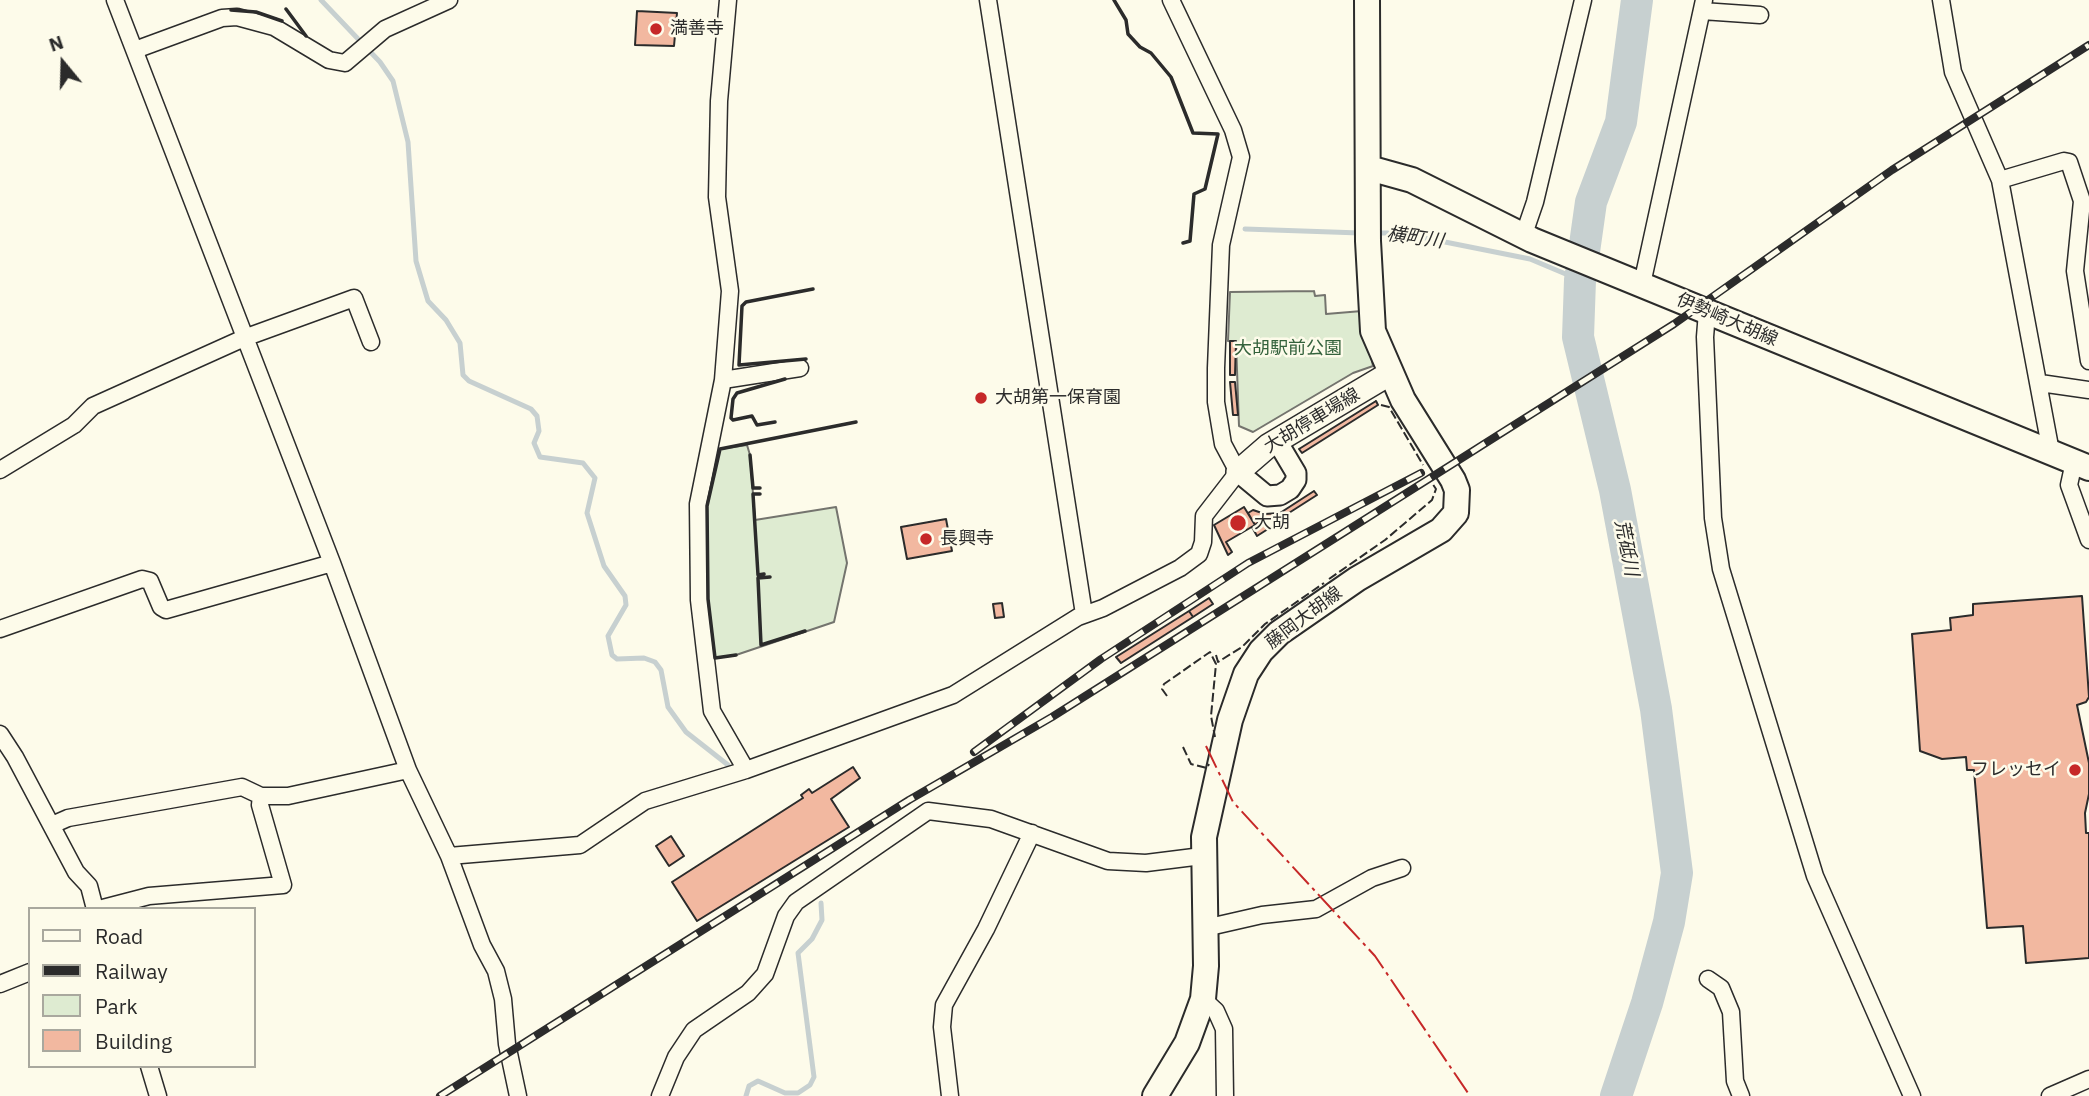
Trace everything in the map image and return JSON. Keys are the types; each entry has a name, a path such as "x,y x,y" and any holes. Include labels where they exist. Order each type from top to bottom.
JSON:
{"main road":[{"name":"藤岡大胡線","path":"1155,1096 1187,1043 1203,999 1205,928 1202,856 1211,798 1235,702 1245,674 1261,651 1279,633 1332,595 1441,530 1457,513 1457,489 1453,480 1390,374 1373,331 1368,233 1367,0"},
{"name":"伊勢崎大胡線","path":"1368,168 1392,172 1412,180 1527,239 2081,465"},
{"name":"大胡停車場線","path":"1238,472 1277,440 1390,374"}],"street":[{"path":"115,0 332,563 408,770 449,856 482,946 499,980 518,1096"},
{"path":"135,50 222,19 237,17 284,31 336,64 345,63 385,29 449,0"},
{"path":"728,0 719,101 717,197 730,291 723,380 698,504 699,600 712,711 746,770"},
{"path":"988,0 1084,614"},
{"path":"1171,0 1233,130 1241,158 1221,245 1216,402 1223,444 1238,472 1267,496 1280,495 1290,489 1296,480 1296,473 1277,440"},
{"path":"1527,239 1583,0"},
{"path":"1941,0 1953,72 2000,180 2010,245 2040,383 2051,452"},
{"path":"1639,283 1703,6 1760,15"},
{"path":"2000,180 2064,161 2069,162 2082,201 2075,271 2089,361"},
{"path":"0,470 74,425 93,406 244,338 354,299 371,342"},
{"path":"1707,313 1704,337 1713,518 1721,569 1815,876 1912,1096"},
{"path":"723,380 800,368"},
{"path":"2040,383 2089,390"},
{"path":"2081,465 2069,485 2089,540"},
{"path":"449,856 580,845 646,801 746,770 958,693 1084,614 1103,608 1193,560 1202,549 1204,516 1238,472"},
{"path":"0,629 142,579 150,580 161,607 166,610 332,563"},
{"path":"0,734 76,872 89,886 96,907"},
{"path":"52,825 68,818 242,787 261,796 288,796 408,770"},
{"path":"105,907 149,896 284,885 260,805 261,796"},
{"path":"660,1096 676,1057 694,1030 748,993 765,974 786,916 804,894 928,811 991,819 1108,861 1146,863 1202,856"},
{"path":"950,1096 942,1027 944,1005 986,929 1032,833"},
{"path":"1205,928 1262,915 1316,909 1379,875 1402,868"},
{"path":"0,984 28,973"},
{"path":"1709,979 1721,988 1731,1012 1735,1081 1741,1096"},
{"path":"1203,999 1216,1011 1224,1029 1225,1096"},
{"path":"150,1068 158,1096"},
{"path":"2050,1096 2089,1079"}],"green space":[{"name":"大胡駅前公園","path":"1314,291 1315,296 1325,295 1326,314 1362,311 1373,366 1353,373 1253,432 1239,426 1236,342 1228,341 1230,292"},
{"path":"747,445 755,520 836,507 847,563 834,622 736,655 715,658 708,599 707,506 720,449"}],"building":[{"name":"満善寺","path":"637,11 677,13 674,46 635,45"},
{"path":"1230,341 1236,341 1235,375 1230,375"},
{"path":"1230,382 1235,382 1238,415 1233,415"},
{"path":"1376,401 1378,405 1302,453 1299,449"},
{"path":"1314,491 1317,495 1281,518 1258,517 1260,521 1255,525 1248,513 1253,510 1265,514 1280,513"},
{"path":"1244,507 1255,525 1226,542 1232,552 1228,555 1214,525"},
{"name":"長興寺","path":"946,519 952,551 907,559 901,527"},
{"path":"1263,521 1268,529 1257,536 1252,527"},
{"path":"2082,596 2089,697 2086,702 2077,705 2089,763 2089,794 2085,813 2086,833 2089,833 2089,958 2026,963 2023,926 1987,928 1974,770 1967,770 1966,757 1942,759 1920,751 1912,634 1951,630 1950,618 1973,615 1973,604"},
{"path":"1209,598 1213,604 1193,617 1189,611"},
{"path":"1002,603 1004,617 995,618 993,604"},
{"path":"1189,611 1193,617 1121,663 1116,657"},
{"path":"853,767 860,778 831,799 849,827 697,921 672,882 803,798 801,795 809,789 812,793"},
{"path":"671,836 684,856 669,866 656,846"}],"waterway":[{"path":"321,0 380,62 393,81 408,142 416,261 428,301 446,320 460,343 463,375 469,381 531,409 537,416 539,431 534,443 540,457 583,463 595,478 587,513 604,566 625,596 626,605 608,636 612,655 617,659 644,658 655,662 661,670 668,707 686,732 728,765"},
{"name":"荒砥川","path":"1616,1096 1647,1003 1669,922 1677,873 1656,709 1615,490 1578,337 1580,280 1591,202 1621,122 1637,0"},
{"name":"横町川","path":"1245,229 1360,233"},
{"name":"横町川","path":"1374,233 1400,233 1530,259 1580,280"},
{"path":"746,1096 749,1086 758,1081 785,1093 798,1093 810,1085 814,1077 798,953 812,939 822,920 821,903"}],"railway":[{"path":"440,1096 909,800 1052,717 1674,324 1892,170 2089,45"},
{"path":"974,752 1101,659 1248,563 1421,473"}],"fence":[{"path":"1381,405 1389,407 1423,465"},
{"path":"1329,579 1385,540 1432,500 1436,489 1432,483"},
{"path":"1216,655 1218,662 1242,647 1265,624 1324,583"},
{"path":"1167,696 1162,689 1164,684 1210,652 1216,664 1211,716 1215,737"},
{"path":"1183,747 1191,764 1207,768 1209,764"}],"wall":[{"path":"1114,0 1126,20 1128,34 1140,47 1151,53 1171,77 1193,133 1218,134 1205,189 1194,194 1190,241 1183,243"},
{"path":"286,9 306,36"},
{"path":"231,10 256,12 282,21"},
{"path":"806,359 739,365 742,306 746,302 813,289"},
{"path":"775,422 757,425 752,416 733,420 733,399 737,393 785,379"},
{"path":"736,655 715,658 708,599 707,506 720,449 856,422"},
{"path":"750,455 753,488 760,488"},
{"path":"760,494 753,494 758,575 764,574"},
{"path":"770,577 758,578 761,645 805,631"}],"power":[{"path":"1206,746 1233,802 1375,956 1470,1096"}],"place":[{"name":"満善寺","path":"656,29"},
{"name":"大胡第一保育園","path":"981,398"},
{"name":"大胡","path":"1238,523"},
{"name":"長興寺","path":"926,539"},
{"name":"フレッセイ","path":"2075,770"}]}
